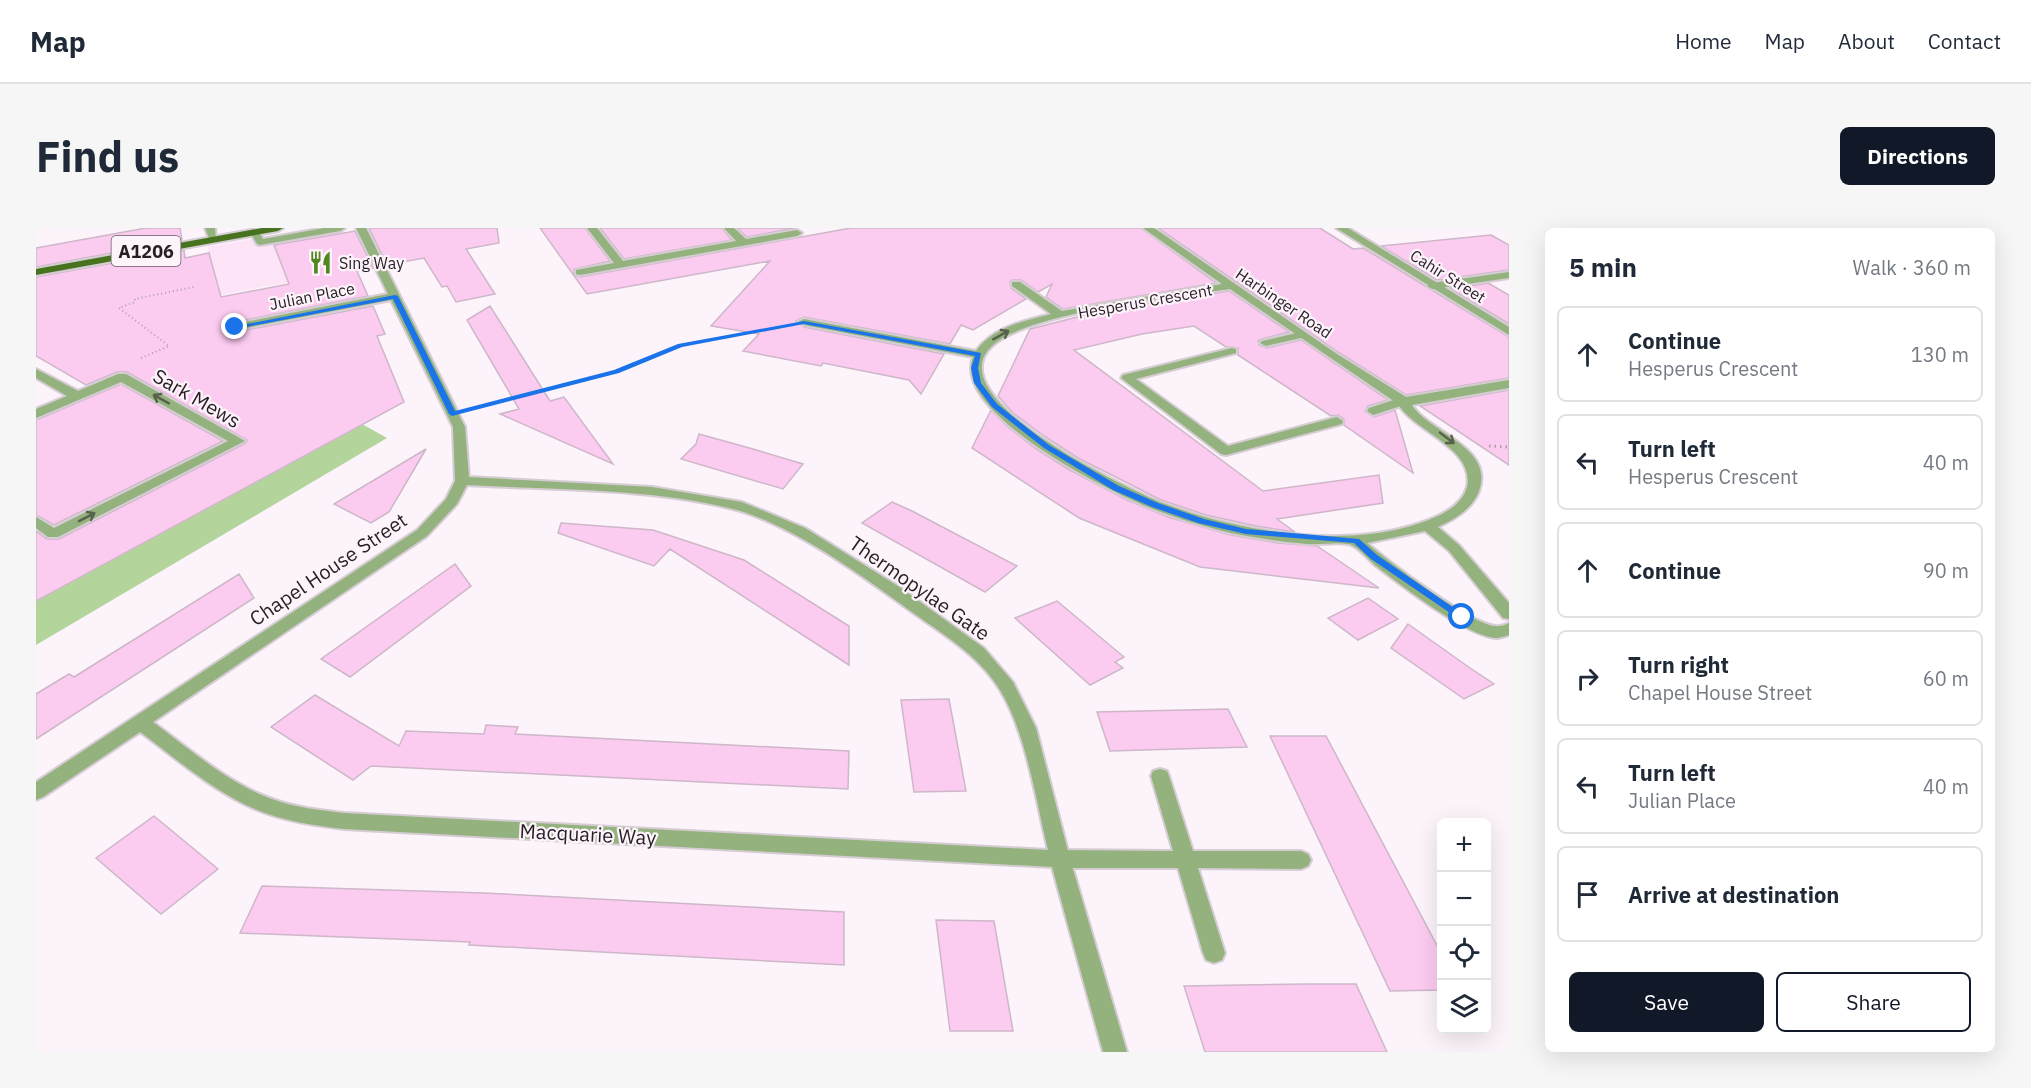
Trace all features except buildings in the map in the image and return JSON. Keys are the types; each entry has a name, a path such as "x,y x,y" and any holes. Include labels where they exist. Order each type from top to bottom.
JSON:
{"main road":[{"name":"A1206","path":"36,272 278,228"}],"street":[{"path":"210,228 213,239"},
{"path":"255,232 260,242 339,228"},
{"path":"361,228 459,427 462,481"},
{"path":"592,228 621,265"},
{"path":"729,228 744,243"},
{"name":"Harbinger Road","path":"1148,228 1301,335 1404,401"},
{"name":"Cahir Street","path":"1341,228 1509,332"},
{"path":"580,272 797,233"},
{"path":"1432,286 1509,275"},
{"name":"Hesperus Crescent","path":"1016,284 1060,315"},
{"name":"Hesperus Crescent","path":"979,355 990,342 1003,333 1060,315 1230,286"},
{"name":"Julian Place","path":"235,327 395,296"},
{"path":"804,322 979,355 975,368 978,383 994,405 1047,446 1116,488 1155,505 1201,521 1246,531 1356,541 1392,536 1428,526 1447,517 1465,504 1474,488 1475,473 1457,446 1410,412 1404,401"},
{"path":"1266,343 1301,335"},
{"path":"1233,351 1127,378 1226,451 1337,421"},
{"path":"36,373 77,396"},
{"name":"Sark Mews","path":"36,414 122,378 238,441 53,534 36,521"},
{"path":"1373,411 1404,401 1509,384"},
{"name":"Chapel House Street","path":"36,792 422,533 452,501 462,481"},
{"name":"Thermopylae Gate","path":"462,481 652,491 737,505 801,531 895,592 978,652 1007,686 1027,728 1060,859 1115,1052"},
{"path":"1428,526 1454,548 1509,614"},
{"path":"1356,541 1374,557 1462,617 1480,627 1497,632 1509,629"},
{"name":"Macquarie Way","path":"141,723 237,791 266,806 306,816 344,821 1060,859 1301,860"},
{"path":"1160,776 1214,953"}],"path":[{"path":"135,299 194,287"},
{"path":"122,378 136,361 169,346 119,308 135,302 134,291"},
{"path":"452,414 616,372 680,345 804,322"}],"shaded area":[{"path":"314,228 342,228 359,269 221,295 207,247"}],"green space":[{"path":"203,335 387,438 36,645 36,601 340,437"}],"place":[{"name":"Sing Way","path":"321,263"}],"route":[{"path":"235,327 395,296 452,414 616,372 680,345 804,322 979,355 975,368 978,383 994,405 1020,428 1085,471 1116,488 1201,521 1246,531 1356,541 1374,557 1462,617"}]}
